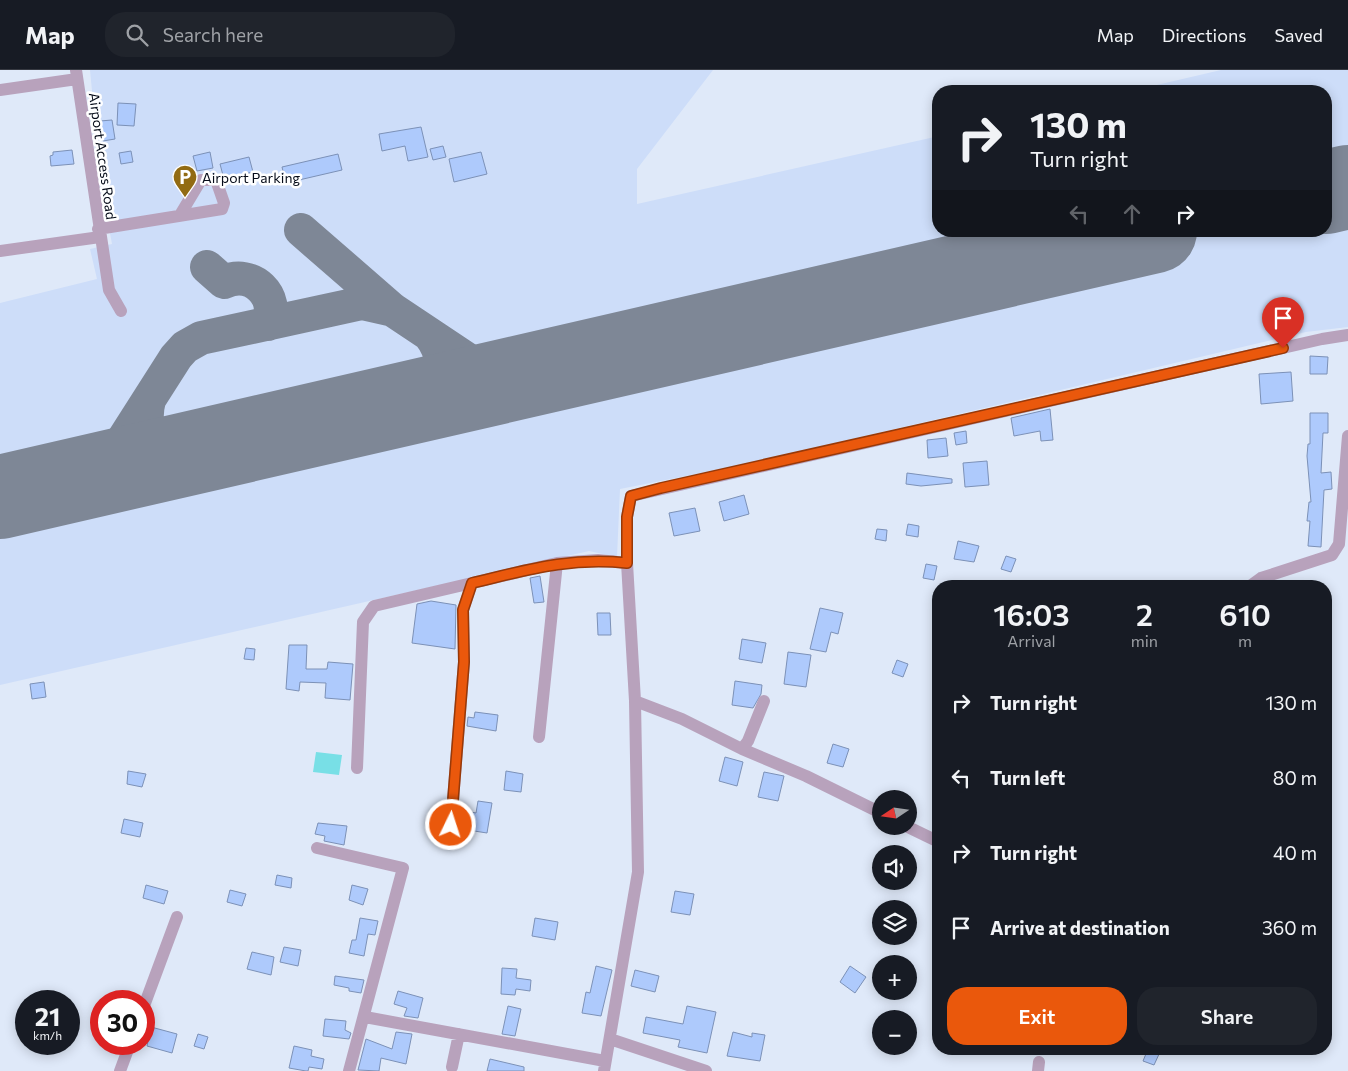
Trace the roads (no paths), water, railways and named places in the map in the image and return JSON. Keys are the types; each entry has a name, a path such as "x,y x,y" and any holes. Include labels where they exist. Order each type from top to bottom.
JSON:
{"street":[{"path":"0,90 76,75"},
{"name":"Airport Access Road","path":"76,75 109,290 121,311"},
{"path":"0,251 100,238 180,215"},
{"path":"365,1017 459,1034 605,1066 638,872 635,701 627,563 627,517 631,496 923,428 1312,341 1348,336"},
{"path":"1258,580 1332,555 1339,544 1348,436"},
{"path":"358,768 363,622 374,606 557,563 598,560 627,563"},
{"path":"540,737 557,563"},
{"path":"451,825 464,662 463,610 472,583"},
{"path":"635,701 682,719 742,749 806,776 872,809"},
{"path":"742,749 748,741 764,701"},
{"path":"918,832 932,839"},
{"path":"317,848 403,868 350,1071"},
{"path":"150,990 177,917"},
{"path":"452,1067 459,1034"},
{"path":"610,1039 706,1071"},
{"path":"120,1071 126,1055"}],"water":[{"path":"316,752 342,755 339,775 313,772"}],"place":[{"name":"Airport Parking","path":"185,198"}]}
